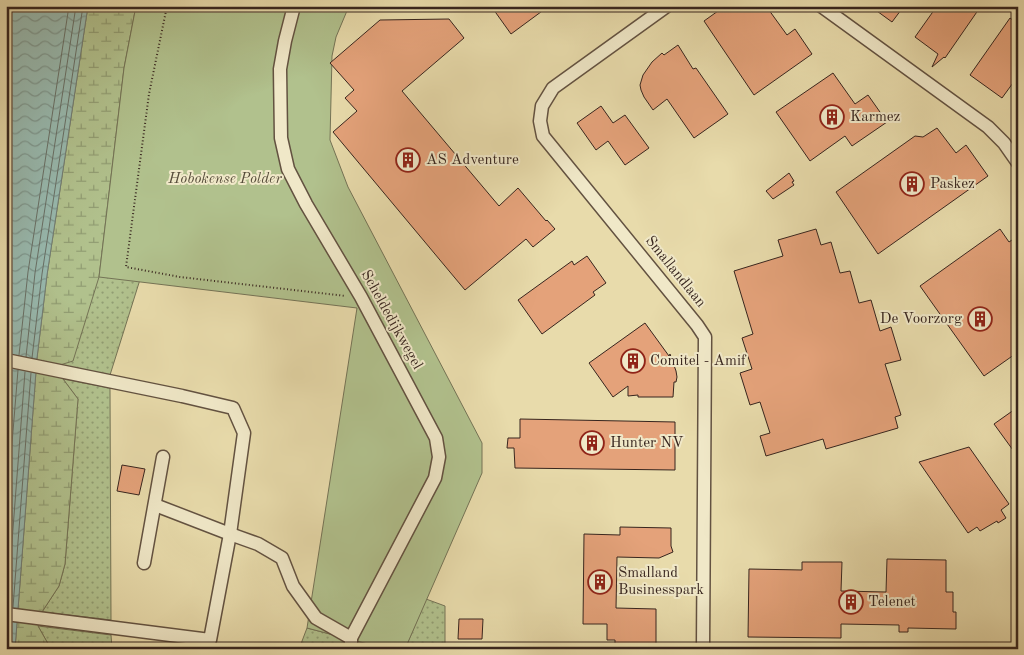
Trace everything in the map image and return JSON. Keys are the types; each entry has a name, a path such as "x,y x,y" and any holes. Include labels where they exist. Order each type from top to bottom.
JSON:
{"street":[{"name":"Scheldedijkwegel","path":"294,6 280,69 281,138 288,169 306,204 361,297 436,438 440,457 435,478 351,644"},
{"name":"Smallandlaan","path":"667,6 552,88 542,106 540,121 542,136 705,337 703,649"},
{"path":"820,6 988,127 1004,143 1018,163"},
{"path":"6,360 233,408 244,433 230,534 210,640 6,614"},
{"path":"144,563 163,457"},
{"path":"155,505 258,544 282,558 293,586 316,618 351,644"}],"path":[{"path":"167,6 149,94 126,267 180,277 361,297"}],"green space":[{"path":"88,6 136,6 124,68 99,277 73,361 60,365 56,373 78,399 65,564 59,586 42,612 38,626 51,649 15,649 37,358 47,275"},
{"path":"136,6 149,251 110,375 60,365"},
{"name":"Hobokense Polder","path":"136,6 349,6 336,37 332,56 330,140 348,187 482,443 482,473 405,649 387,649 307,628 357,308 99,277 124,68"},
{"path":"63,379 110,388 111,620 42,612 59,586 65,564 78,399"},
{"path":"426,599 445,606 445,649 405,649"},
{"path":"38,626 111,635 112,649 51,649"},
{"path":"307,628 387,649 299,649"}],"water":[{"path":"6,6 88,6 47,275 37,358 15,649 6,649"}],"building":[{"path":"491,6 549,6 511,34"},
{"path":"725,6 766,6 787,35 795,29 812,54 754,95 704,21"},
{"path":"870,6 904,6 892,22"},
{"path":"937,6 981,6 945,58 932,67 938,54 915,37"},
{"path":"1010,18 1018,24 1018,76 1002,98 970,75"},
{"name":"AS Adventure","path":"449,19 464,38 402,91 499,206 518,188 555,229 533,247 526,239 465,290 333,132 357,111 345,98 354,90 330,63 380,20"},
{"path":"678,45 693,69 696,68 728,114 694,138 667,99 653,110 644,97 640,85 643,75 652,62 662,53 664,55"},
{"name":"Karmez","path":"833,73 855,104 868,95 887,122 852,146 845,136 810,161 776,112"},
{"path":"601,106 613,123 625,115 649,148 625,165 608,141 596,150 577,123"},
{"name":"Paskez","path":"937,128 956,153 966,145 988,176 878,254 836,192 915,136 923,137"},
{"path":"789,173 794,181 792,182 794,185 773,199 766,191"},
{"path":"816,229 821,245 831,242 840,273 850,271 859,303 871,300 880,331 891,327 901,360 885,364 901,415 895,417 898,428 826,449 823,439 766,456 760,436 770,433 760,402 750,405 740,373 752,369 742,338 753,334 734,271 783,256 778,240"},
{"name":"De Voorzorg","path":"1000,229 1009,242 1018,236 1018,352 984,376 920,286"},
{"path":"587,256 606,283 593,292 595,295 542,334 518,300 572,261 574,265"},
{"name":"Comitel - Amif","path":"645,323 669,356 670,354 677,377 676,382 674,382 673,397 628,396 628,386 613,397 589,363"},
{"path":"1018,407 1018,457 994,424"},
{"name":"Hunter NV","path":"520,419 675,422 675,470 515,468 514,448 507,448 508,438 520,438"},
{"path":"969,447 1009,504 1001,510 1006,518 980,531 977,527 968,533 919,462"},
{"path":"122,465 145,469 139,495 117,491"},
{"name":"Smalland Businesspark","path":"620,527 671,528 673,552 659,558 617,557 616,608 656,609 656,648 615,648 615,640 607,640 607,624 583,624 584,534 620,535"},
{"name":"Telenet","path":"887,559 946,560 946,592 953,592 953,612 956,612 956,629 908,628 908,632 899,632 899,625 841,624 841,638 748,637 749,569 802,570 802,562 842,562 841,591 886,592"},
{"path":"459,619 483,619 482,639 458,639"}],"place":[{"name":"Karmez","path":"832,117"},
{"name":"AS Adventure","path":"408,160"},
{"name":"Paskez","path":"912,184"},
{"name":"De Voorzorg","path":"980,319"},
{"name":"Comitel - Amif","path":"633,361"},
{"name":"Hunter NV","path":"592,443"},
{"name":"Smalland Businesspark","path":"600,582"},
{"name":"Telenet","path":"851,602"}]}
